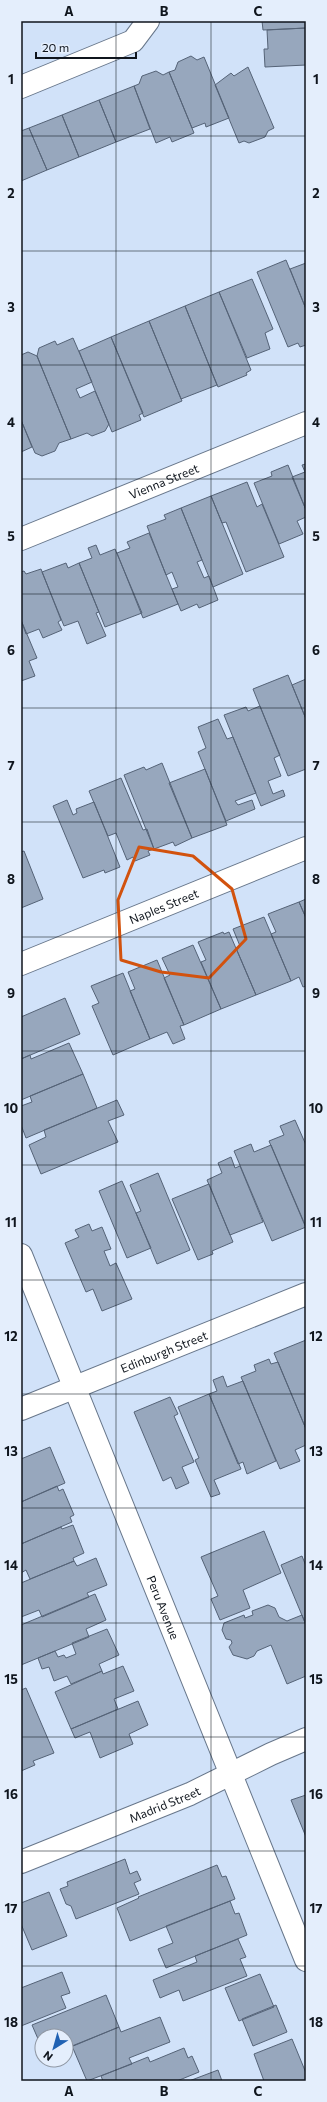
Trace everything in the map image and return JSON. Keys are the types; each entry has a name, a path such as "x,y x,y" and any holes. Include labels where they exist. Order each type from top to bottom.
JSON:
{"street":[{"path":"21,87 133,41 148,21"},
{"name":"Vienna Street","path":"21,539 306,423"},
{"name":"Naples Street","path":"21,964 306,848"},
{"name":"Peru Avenue","path":"21,1255 306,1960"},
{"name":"Edinburgh Street","path":"21,1409 306,1294"},
{"name":"Madrid Street","path":"21,1862 190,1794 271,1754 306,1739"}],"highlighted area":[{"path":"139,847 193,856 232,889 246,939 209,978 161,972 121,960 118,900"}],"building":[{"path":"262,21 306,21 306,28 263,30"},
{"path":"306,28 306,65 265,67 264,49 268,49 267,30"},
{"path":"191,56 197,60 204,57 229,118 206,127 205,123 192,128 169,72 175,70 178,62"},
{"path":"248,67 274,128 268,131 265,137 249,143 244,141 239,143 215,85 231,73 234,76"},
{"path":"156,71 163,75 169,72 194,133 172,142 170,137 156,143 134,86 139,84 142,76"},
{"path":"134,86 150,129 116,142 99,100"},
{"path":"99,100 116,142 79,157 62,115"},
{"path":"62,115 79,157 47,170 29,128"},
{"path":"29,128 47,170 21,181 21,131"},
{"path":"286,260 306,309 306,345 300,347 298,343 288,347 257,272"},
{"path":"306,263 306,309 290,269"},
{"path":"252,279 273,329 265,333 270,349 247,358 219,292"},
{"path":"219,292 251,370 246,373 247,375 218,387 185,306"},
{"path":"185,306 217,385 181,399 149,321"},
{"path":"149,321 182,401 144,417 111,337"},
{"path":"111,337 143,413 139,415 141,420 112,432 79,351"},
{"path":"73,338 92,382 76,389 80,398 95,391 109,424 105,431 92,436 87,433 71,439 37,356 39,348 55,341 57,345"},
{"path":"28,352 37,356 71,439 59,443 55,451 42,456 35,453 21,420 21,355"},
{"path":"21,420 32,447 21,452"},
{"path":"306,464 306,510 292,477 305,472 302,465"},
{"path":"288,465 306,510 306,517 297,521 303,534 279,544 254,483 272,476 271,472"},
{"path":"247,482 257,507 262,504 284,557 246,572 226,522 222,523 211,496"},
{"path":"211,496 243,574 213,587 181,508"},
{"path":"181,508 202,560 197,562 204,578 209,576 218,600 199,608 197,604 181,611 172,589 178,587 172,572 166,575 147,526 166,519 164,515"},
{"path":"149,533 178,604 143,618 117,553 130,548 127,542"},
{"path":"96,545 100,555 115,549 142,613 105,627 79,563 92,558 88,548"},
{"path":"66,563 68,568 79,563 99,612 96,613 106,636 87,644 78,621 64,626 42,572"},
{"path":"41,569 61,620 58,622 62,630 43,638 39,629 26,634 21,620 21,572 24,571 26,574"},
{"path":"21,620 37,658 29,661 35,676 21,681"},
{"path":"288,675 306,719 306,769 288,776 253,689"},
{"path":"306,679 306,719 292,685"},
{"path":"260,706 280,755 274,758 281,776 268,781 273,794 283,790 285,796 261,806 224,715 246,707 248,711"},
{"path":"218,719 227,739 233,737 256,793 235,801 238,805 252,800 255,809 226,821 198,752 206,748 198,727"},
{"path":"162,763 192,838 175,846 173,842 154,849 124,775 144,767 146,770"},
{"path":"205,769 227,825 192,838 169,783"},
{"path":"121,778 143,830 147,829 154,849 148,851 150,855 135,861 133,857 127,860 116,833 108,836 89,791"},
{"path":"67,800 73,815 77,813 76,809 94,802 120,867 105,873 104,870 83,878 53,806"},
{"path":"24,851 43,899 21,908 21,852"},
{"path":"306,899 306,918 299,902"},
{"path":"299,902 306,918 306,986 303,987 299,977 291,981 271,934 276,932 268,914"},
{"path":"264,917 291,981 256,995 236,948 240,946 233,929"},
{"path":"223,932 224,934 229,932 256,995 221,1009 201,962 206,960 198,942"},
{"path":"193,945 221,1009 184,1025 164,978 170,975 162,958"},
{"path":"157,960 184,1025 180,1026 185,1039 173,1044 167,1032 150,1039 130,991 135,989 128,972"},
{"path":"123,973 150,1039 113,1055 92,1006 99,1003 91,986"},
{"path":"65,998 80,1034 21,1059 21,1017"},
{"path":"69,1043 83,1074 21,1100 21,1059 30,1055 31,1059"},
{"path":"83,1074 97,1108 26,1138 21,1125 21,1106 32,1102 30,1096"},
{"path":"117,1100 124,1115 108,1121 118,1142 41,1174 29,1145 46,1137 44,1130"},
{"path":"295,1120 306,1145 306,1228 269,1141 284,1135 280,1126"},
{"path":"251,1144 254,1152 271,1145 306,1227 272,1241 234,1151"},
{"path":"231,1157 235,1168 240,1166 263,1222 230,1235 207,1180 222,1173 218,1163"},
{"path":"158,1173 190,1250 157,1264 136,1213 141,1211 130,1185"},
{"path":"122,1181 151,1248 127,1258 99,1191"},
{"path":"209,1184 233,1242 212,1251 213,1254 198,1260 172,1199"},
{"path":"89,1224 92,1231 102,1227 111,1249 104,1251 110,1266 116,1263 132,1299 102,1311 93,1289 86,1292 65,1243 79,1237 75,1230"},
{"path":"306,1340 306,1429 274,1353"},
{"path":"269,1359 271,1364 278,1362 306,1429 306,1445 295,1450 300,1461 280,1469 241,1377 256,1371 254,1365"},
{"path":"223,1376 227,1387 243,1381 276,1461 247,1474 243,1462 238,1464 209,1394 217,1391 213,1380"},
{"path":"209,1394 241,1469 214,1480 220,1494 211,1497 195,1460 199,1458 178,1407"},
{"path":"170,1397 178,1414 174,1416 194,1462 182,1467 189,1483 176,1489 171,1477 163,1481 134,1412"},
{"path":"50,1447 65,1483 21,1502 21,1459"},
{"path":"57,1486 59,1491 63,1489 74,1515 70,1517 72,1522 21,1544 21,1502"},
{"path":"73,1525 84,1553 73,1558 74,1561 30,1579 26,1570 21,1573 21,1544 61,1527 62,1529"},
{"path":"264,1531 281,1573 243,1590 250,1608 220,1620 211,1599 218,1596 201,1557"},
{"path":"302,1556 306,1566 306,1625 281,1565"},
{"path":"96,1558 107,1585 87,1593 89,1597 42,1617 39,1610 21,1617 21,1583 74,1561 77,1566"},
{"path":"95,1594 106,1620 86,1629 89,1637 21,1665 21,1625"},
{"path":"268,1605 275,1608 279,1617 287,1621 302,1615 306,1625 306,1676 287,1684 271,1645 257,1651 254,1656 247,1659 233,1655 229,1647 232,1643 231,1640 226,1639 222,1630 224,1623 244,1615 245,1618 253,1615 252,1611"},
{"path":"107,1629 119,1655 99,1664 102,1671 71,1684 67,1676 54,1681 49,1667 42,1669 38,1658 55,1651 58,1657 64,1655 66,1658 76,1654 72,1643"},
{"path":"123,1666 134,1691 114,1699 118,1709 71,1729 55,1692 102,1671 103,1674"},
{"path":"26,1688 54,1753 33,1761 35,1765 21,1771 21,1690"},
{"path":"138,1701 148,1725 129,1734 133,1744 100,1758 90,1732 75,1738 71,1729"},
{"path":"306,1795 306,1837 291,1800"},
{"path":"125,1859 130,1874 137,1871 141,1880 134,1883 139,1894 76,1919 71,1906 66,1904 60,1889 68,1886 67,1882"},
{"path":"217,1865 222,1877 226,1876 235,1899 130,1941 117,1908 139,1898 138,1897"},
{"path":"49,1892 67,1936 32,1950 21,1924 21,1903"},
{"path":"230,1901 235,1914 239,1913 247,1935 166,1968 158,1949 173,1943 166,1926"},
{"path":"238,1939 246,1957 240,1959 247,1976 183,2001 179,1990 160,1998 153,1980 197,1962 195,1956"},
{"path":"62,1972 70,1993 61,1996 66,2008 21,2026 21,1988"},
{"path":"260,1974 274,2007 239,2021 225,1988"},
{"path":"106,1995 119,2027 74,2046 74,2028 34,2028 34,2030 32,2025"},
{"path":"276,2005 287,2032 253,2046 242,2019"},
{"path":"160,2017 170,2042 129,2058 132,2064 87,2081 74,2051 74,2045 119,2027 121,2032"},
{"path":"292,2039 306,2073 306,2081 264,2081 254,2054"},
{"path":"184,2048 188,2058 192,2056 199,2072 177,2081 103,2081 101,2076 148,2057 150,2062"},
{"path":"218,2070 222,2081 189,2081"}]}
